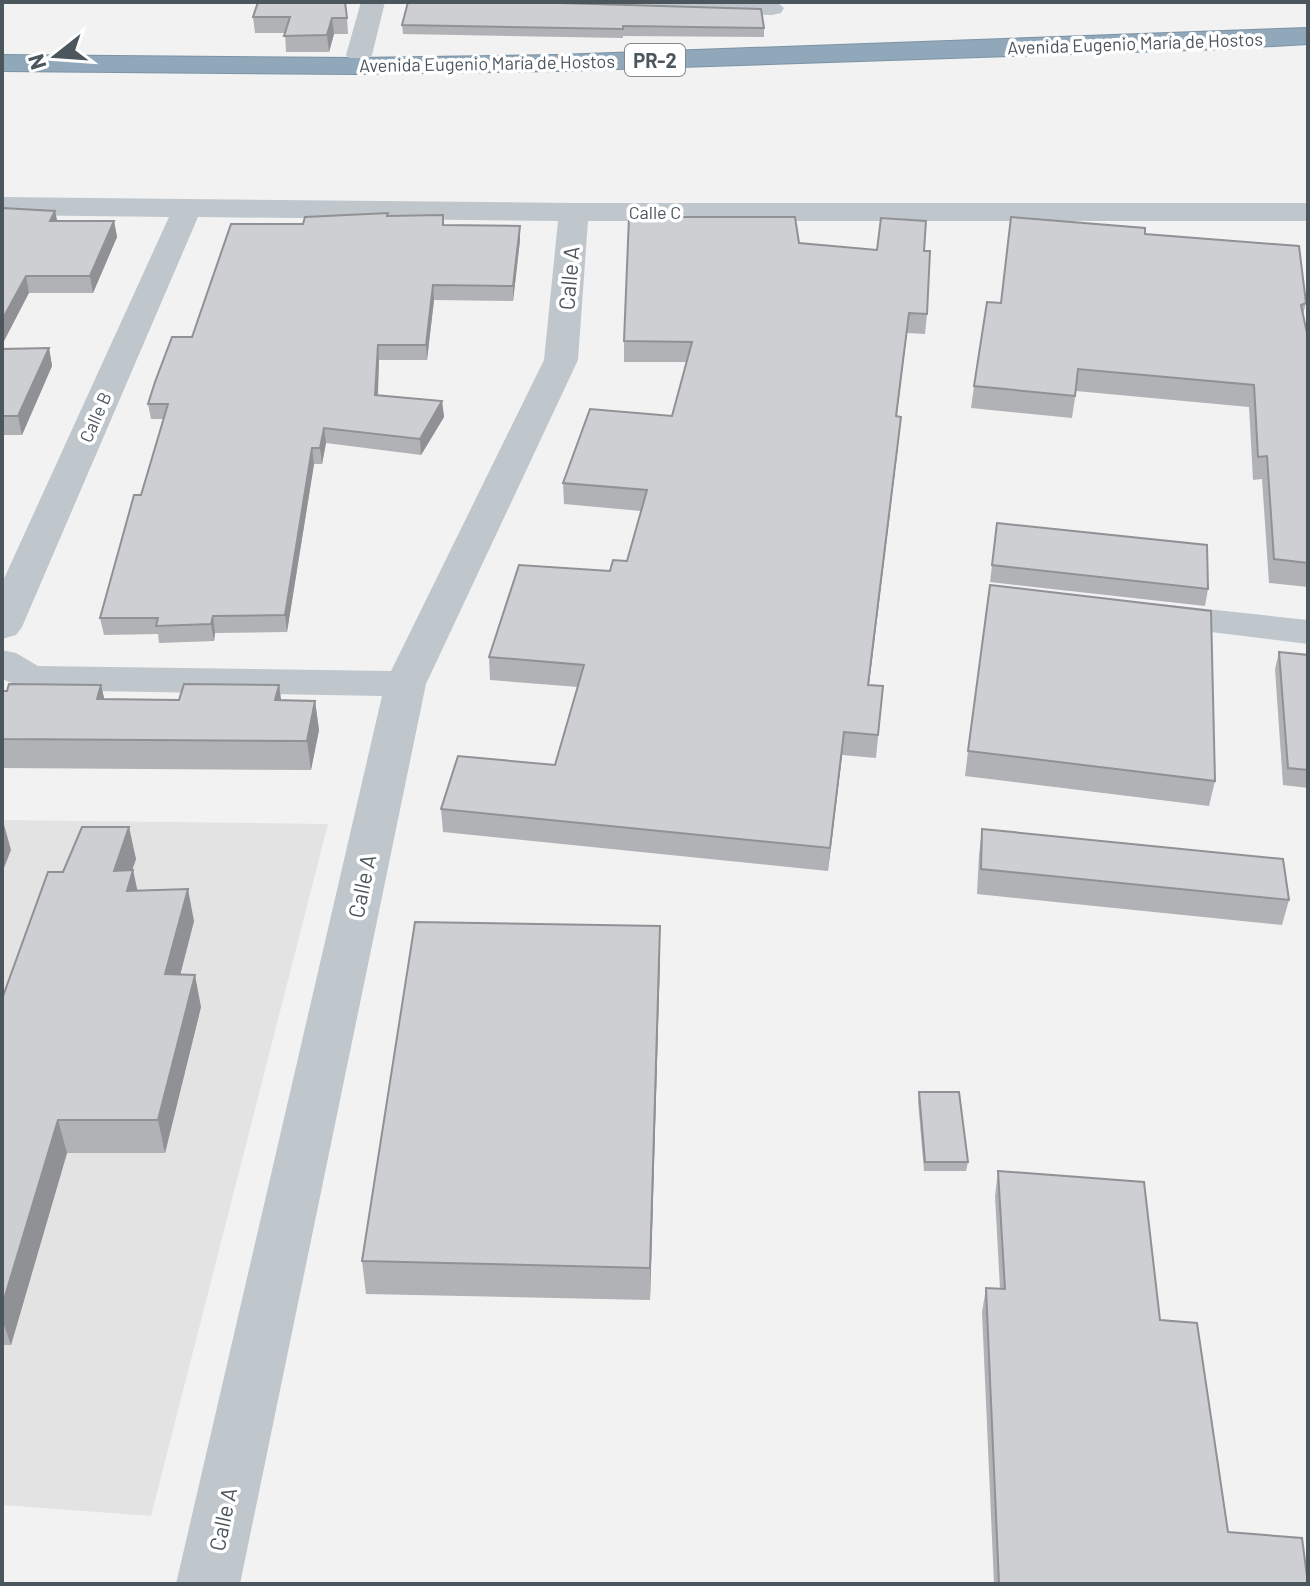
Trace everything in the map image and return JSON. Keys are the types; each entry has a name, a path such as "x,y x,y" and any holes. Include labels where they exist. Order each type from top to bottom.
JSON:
{"highway":[{"name":"Avenida Eugenio María de Hostos","path":"2,63 387,65 906,52 1308,36"},
{"path":"51,63 224,55 770,47 906,52"},
{"name":"Avenida Eugenio María de Hostos","path":"2,86 755,80 1308,60"}],"street":[{"path":"359,55 373,2"},
{"path":"532,2 772,8"},
{"name":"Calle C","path":"2,206 574,212 1308,212"},
{"name":"Calle B","path":"2,627 188,207"},
{"name":"Calle A","path":"208,1584 405,684 561,360 574,212"},
{"path":"1117,611 1308,632"},
{"path":"2,662 29,678 405,684"}],"shaded area":[{"path":"2,820 328,824 151,1516 2,1505"}],"building":[{"path":"258,2 345,2 347,18 332,18 327,35 284,36 290,17 253,17"},
{"path":"408,2 761,9 764,28 402,25"},
{"path":"2,208 55,211 50,221 114,221 90,276 26,276 2,320"},
{"path":"388,213 387,216 443,215 443,225 520,226 513,286 433,285 426,345 378,345 375,395 442,401 420,439 324,428 320,448 312,448 285,615 213,616 211,624 156,626 158,618 100,618 134,495 141,495 168,404 148,404 155,382 172,337 192,337 231,224 303,224 305,217"},
{"path":"629,217 795,217 799,243 877,250 881,218 926,221 924,251 930,251 927,314 909,313 896,416 901,417 868,685 883,686 878,735 844,732 830,848 441,809 458,756 555,765 584,665 489,657 519,565 610,571 613,560 627,561 647,490 563,483 590,409 672,416 692,342 624,341"},
{"path":"1011,217 1145,228 1145,234 1299,246 1306,303 1301,305 1308,338 1308,563 1274,559 1267,456 1258,457 1254,385 1078,369 1075,396 974,386 987,302 1001,303"},
{"path":"49,348 18,416 2,416 2,349"},
{"path":"997,523 1207,545 1208,589 992,565"},
{"path":"990,585 1211,611 1215,781 968,751"},
{"path":"1279,652 1308,655 1308,770 1288,768"},
{"path":"9,684 101,685 97,699 179,700 184,684 279,685 275,700 315,701 307,741 2,739 2,691 7,691"},
{"path":"82,827 129,827 114,871 133,870 127,891 188,889 165,974 195,975 158,1120 58,1120 2,1306 2,999 48,872 63,872"},
{"path":"982,829 1283,859 1289,900 981,869"},
{"path":"415,922 660,926 650,1268 362,1261"},
{"path":"919,1092 959,1092 968,1162 925,1162"},
{"path":"998,1171 1144,1182 1160,1320 1197,1323 1228,1532 1302,1538 1308,1584 999,1584 986,1288 1005,1289"}]}
